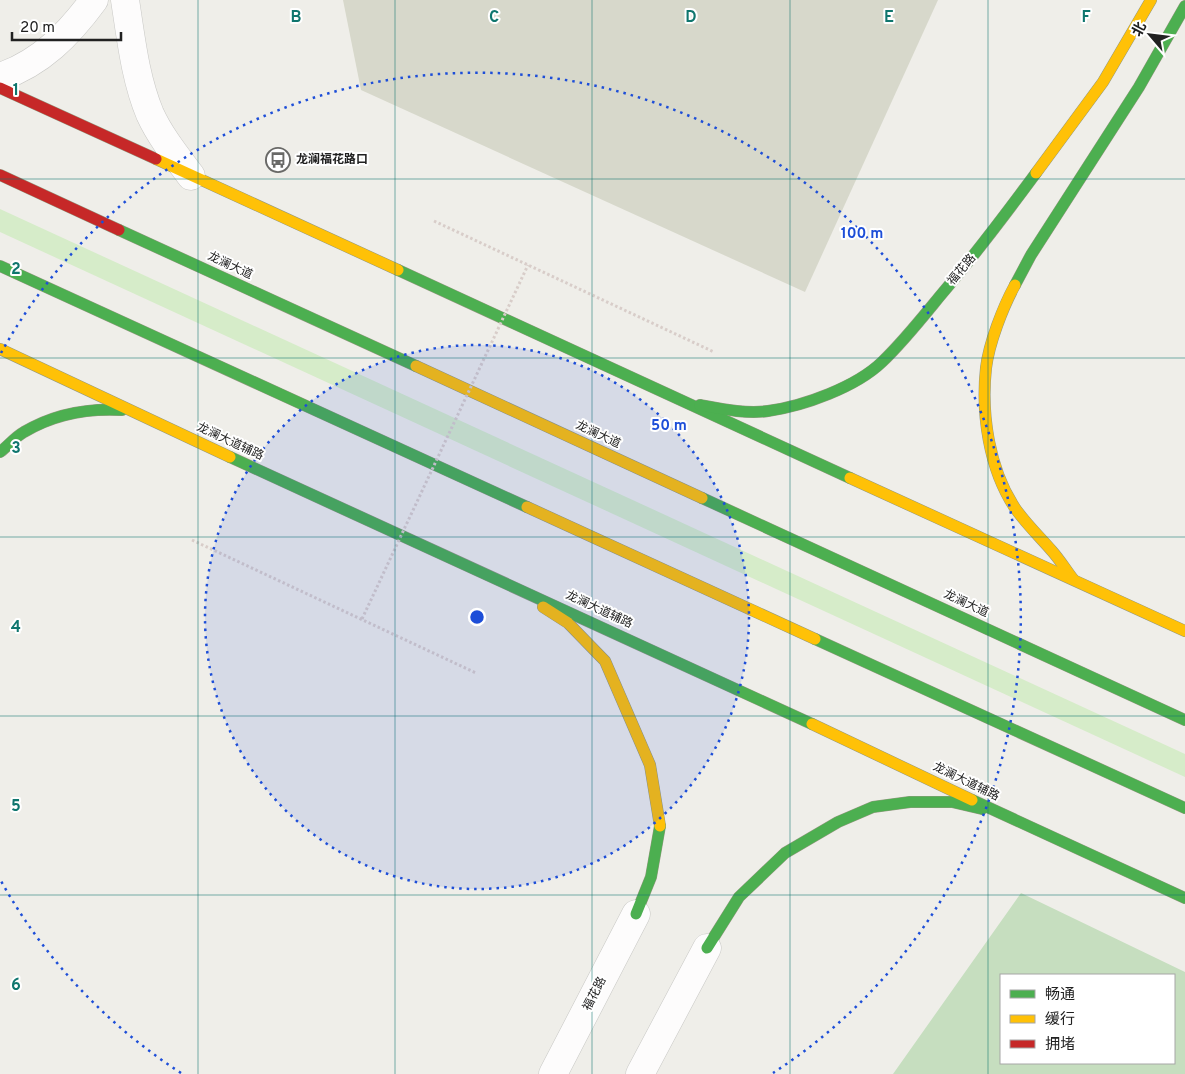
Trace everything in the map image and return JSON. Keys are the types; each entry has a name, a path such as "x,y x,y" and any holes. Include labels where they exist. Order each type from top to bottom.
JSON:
{"main road":[{"name":"福花路","path":"685,402 727,410 767,411 807,402 848,385 881,363 980,249 1103,82 1151,0"},
{"path":"1073,580 1052,551 1032,531 1014,507 998,474 989,442 985,404 986,367 996,330 1011,292 1031,255 1139,87 1185,6"},
{"path":"0,88 1185,631"},
{"name":"龙澜大道","path":"0,176 1185,720"},
{"path":"0,266 1185,808"},
{"name":"龙澜大道辅路","path":"0,349 132,412 837,735 1121,871 1185,898"},
{"path":"0,452 24,433 66,413 105,408 132,412"},
{"path":"511,585 568,623 605,661 650,765 660,829 652,877 636,914"},
{"path":"707,948 739,897 785,853 838,822 873,807 910,802 952,802 997,812"}],"street":[{"path":"0,77 19,70 49,50 77,23 94,0"},
{"path":"125,0 138,78 151,115 169,147 191,176"},
{"name":"福花路","path":"553,1074 636,914"},
{"path":"640,1074 707,948"}],"path":[{"path":"434,221 714,352"},
{"path":"362,619 528,265"},
{"path":"192,540 476,673"}],"shaded area":[{"path":"343,0 938,0 805,292 361,90"}],"green space":[{"path":"0,209 1185,754 1185,777 0,232"},
{"path":"1021,893 1185,972 1185,1074 893,1074"}],"traffic: fast":[{"path":"1015,285 1031,255 1139,87 1185,6"},
{"path":"700,405 734,411 768,411 813,400 858,380 882,362 905,338 977,251 1036,173"},
{"path":"119,230 416,366"},
{"path":"0,266 527,507"},
{"path":"398,270 850,478"},
{"path":"0,452 21,434 47,421 84,411 122,410"},
{"path":"230,457 812,724"},
{"path":"702,498 1185,720"},
{"path":"815,639 1185,808"},
{"path":"972,800 1185,898"},
{"path":"707,948 739,897 785,853 838,822 873,807 910,802 952,802 982,809"},
{"path":"636,914 651,877 660,826"}],"traffic: slow":[{"path":"1036,173 1103,82 1151,0"},
{"path":"156,159 398,270"},
{"path":"1015,285 997,325 986,368 985,404 989,441 999,476 1015,508 1055,554 1073,579"},
{"path":"0,349 230,457"},
{"path":"416,366 702,498"},
{"path":"850,478 1185,631"},
{"path":"527,507 815,639"},
{"path":"543,607 568,623 605,661 650,765 660,826"},
{"path":"812,724 972,800"}],"traffic: jam":[{"path":"0,88 156,159"},
{"path":"0,175 119,230"}],"place":[{"name":"龙澜福花路口","path":"278,160"}]}
